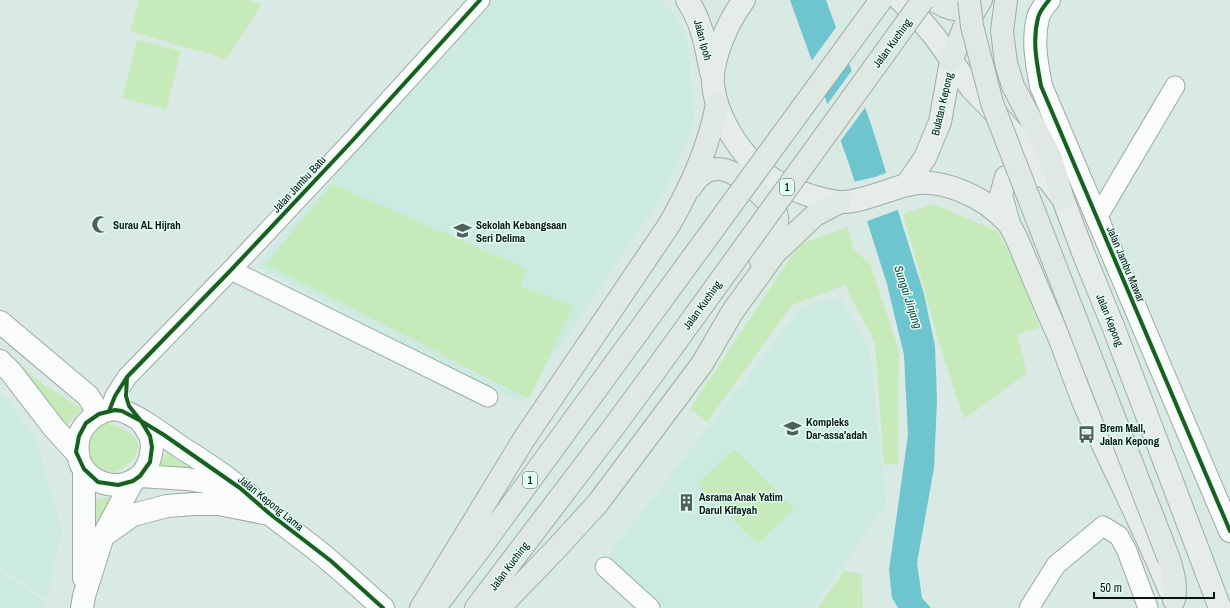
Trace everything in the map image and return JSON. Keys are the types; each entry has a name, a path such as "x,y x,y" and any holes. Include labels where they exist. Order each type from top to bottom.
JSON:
{"highway":[{"name":"1","path":"430,604 479,550 881,0"},
{"name":"Jalan Kuching","path":"476,608 652,375 923,0"},
{"path":"933,0 947,8 960,10 978,0"},
{"path":"969,0 972,26 992,102 1169,559 1176,584 1176,604"},
{"path":"951,61 964,28 981,0"},
{"path":"1006,0 1002,30 1006,62 1014,86 1050,156 1063,199"},
{"path":"685,199 703,156 717,104"},
{"path":"430,604 524,438 670,225 698,178 716,169 734,173 748,182 775,211 777,218 775,231 733,311 702,364 598,503 499,608"},
{"path":"733,311 775,253 815,215 847,201"}],"main road":[{"name":"Jalan Ipoh","path":"687,0 692,7 704,36 713,83"},
{"path":"744,0 724,34 713,83 717,104 726,124 738,144 749,158 767,176 792,190 847,201 907,184 918,182 936,184 968,193 987,204 1009,224"},
{"name":"Bulatan Kepong","path":"900,0 919,18 935,37 951,61 940,122 925,158 907,184"},
{"name":"Jalan Kepong","path":"951,61 971,88 1017,138 1063,199 1220,608"},
{"path":"1063,199 1045,180 1025,170 1006,177 1001,195 1009,224 1059,338 1085,406 1150,544 1176,604"}],"street":[{"name":"Jalan Jambu Batu","path":"104,412 127,378 353,140 480,0"},
{"name":"Jalan Jambu Mawar","path":"1049,0 1038,17 1035,39 1036,59 1041,86 1228,520"},
{"path":"1097,218 1175,86"},
{"path":"231,270 488,397"},
{"path":"0,322 88,396 104,412"},
{"path":"0,361 11,372 98,482 118,485 136,478"},
{"path":"83,602 103,536 136,478 150,462 152,447 150,436 141,421 129,406 126,396 127,378"},
{"path":"83,602 79,436 86,423 104,412 122,411 141,421"},
{"name":"Jalan Kepong Lama","path":"141,421 189,452 240,488 270,514 331,561 383,608"},
{"name":"Jalan Kepong Lama","path":"136,478 187,479 240,488"},
{"path":"103,536 133,515 167,506 219,504 270,514"},
{"path":"1029,608 1056,565 1103,526 1119,536 1127,551 1148,608"},
{"path":"605,567 650,608"}],"shaded area":[{"name":"Sekolah Kebangsaan Seri Delima","path":"490,0 659,0 671,10 683,29 688,44 694,123 663,195 521,403 256,266"},
{"name":"Kompleks Dar-assa'adah","path":"841,298 870,351 886,505 812,608 664,608 608,556 803,306"},
{"path":"0,394 8,400 36,440 62,530 47,599 0,568"},
{"path":"0,571 46,603 44,608 0,608"}],"green space":[{"path":"139,0 248,0 262,4 226,59 130,31"},
{"path":"137,40 181,51 166,109 122,98"},
{"path":"332,184 528,269 520,286 573,306 529,399 266,264"},
{"path":"933,204 997,231 1017,265 1040,328 1017,334 1027,373 964,419 939,342 903,214"},
{"path":"848,227 853,249 870,264 899,351 898,464 884,465 875,343 845,285 792,305 707,422 690,409 800,244"},
{"path":"16,360 36,379 82,409 64,428 13,362"},
{"path":"106,422 129,432 138,443 138,449 132,460 122,469 111,472 102,469 92,461 87,448 88,438 94,431"},
{"path":"734,449 794,509 758,544 698,484"},
{"path":"168,451 202,473 175,467 158,468"},
{"path":"112,497 93,534 92,500"},
{"path":"844,571 862,574 863,608 818,608"}],"water":[{"name":"Sungai Jinjang","path":"790,0 826,0 871,124 924,294 935,346 937,400 934,468 917,563 922,598 931,608 898,608 892,598 889,570 908,435 904,355 887,284 849,164"}],"pier":[{"path":"837,26 850,59 822,97 810,63"},
{"path":"853,69 867,105 839,143 826,106"},
{"path":"888,172 900,209 865,222 853,182 875,177"}],"cycle path":[{"path":"109,411 115,396 127,377 231,270 353,140 480,0"},
{"path":"1049,0 1039,16 1035,35 1041,86 1230,531"},
{"path":"127,377 126,396 129,406 141,421 150,436 152,447 150,462 140,476 133,481 118,485 98,482 84,469 76,452 79,436 86,423 99,414 115,410 122,411 141,421 164,435 240,488 270,514 331,561 383,608"}],"place":[{"name":"Surau AL Hijrah","path":"100,225"},
{"name":"Sekolah Kebangsaan Seri Delima","path":"463,231"},
{"name":"Kompleks Dar-assa'adah","path":"793,428"},
{"name":"Brem Mall, Jalan Kepong","path":"1087,434"},
{"name":"Asrama Anak Yatim Darul Kifayah","path":"686,503"}]}
